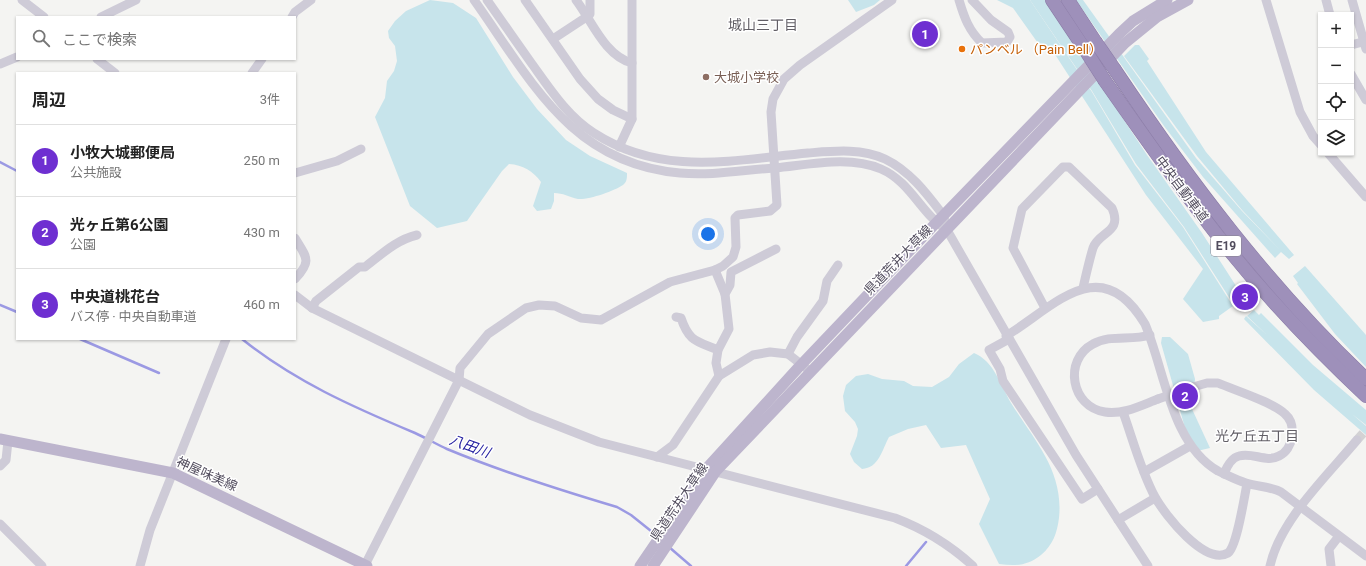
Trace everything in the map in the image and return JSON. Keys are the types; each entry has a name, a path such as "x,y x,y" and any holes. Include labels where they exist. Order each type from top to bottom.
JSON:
{"highway":[{"name":"中央自動車道","path":"1052,0 1090,45 1115,70 1173,155 1240,243 1301,314 1366,379"},
{"name":"中央自動車道","path":"1068,0 1105,80 1180,186 1229,251 1292,323 1366,396"}],"main road":[{"name":"県道荒井大草線","path":"640,566 665,527 712,470 806,368 939,219 1119,34 1133,21 1167,0"},
{"name":"県道荒井大草線","path":"806,368 947,230 1125,43 1157,17 1188,0"},
{"name":"神屋味美線","path":"4,440 173,473 366,565"},
{"name":"県道荒井大草線","path":"653,566 674,536 712,470"}],"street":[{"path":"22,0 43,16"},
{"path":"103,16 136,0"},
{"path":"293,16 311,0"},
{"path":"474,0 557,114 584,138 604,151 645,167 682,173 775,168 845,162 871,166 882,169 902,182 939,219"},
{"path":"487,0 566,108 593,133 619,147 645,157 683,162 722,162 774,156 851,151 862,152 884,158 909,175 947,230 1007,338 1076,455 1148,566"},
{"path":"525,0 580,80 598,99 612,110 632,119"},
{"path":"576,0 612,53 623,61 632,63"},
{"path":"553,39 590,14 590,0"},
{"path":"619,147 632,119 632,0"},
{"path":"366,565 459,380 460,368 488,334 526,308 538,305 555,306 581,318 601,320 670,282 715,270 733,257 736,247 735,218 738,215 757,214 776,208 778,201 771,112 773,99 778,88 800,65 892,0"},
{"path":"959,0 964,20 972,33 982,44 1007,42 1010,37 1008,32 991,20 972,0"},
{"path":"1266,0 1300,112 1313,136 1318,142"},
{"path":"1326,0 1329,12"},
{"path":"1352,0 1365,44 1354,45"},
{"path":"0,64 16,57"},
{"path":"98,60 113,72"},
{"path":"253,72 261,60"},
{"path":"1354,79 1366,100"},
{"path":"296,173 337,161 361,149"},
{"path":"1331,156 1366,197"},
{"path":"1045,308 1013,248 1022,210 1063,167 1069,167 1112,208 1115,215 1114,226 1093,246 1083,288"},
{"path":"312,308 316,301 359,267 365,267 392,245 404,238 417,235"},
{"path":"296,240 306,257 305,268 296,278"},
{"path":"725,294 730,285 731,272 776,249"},
{"path":"788,354 823,301 827,281 838,265"},
{"path":"715,270 725,294 729,329 718,350 716,363 719,376"},
{"path":"1098,489 1082,499 1004,381 1000,369 989,350 1026,324 1045,308 1059,299 1083,288 1103,288 1122,297 1138,312 1150,335 1175,414 1190,446 1207,463 1224,474 1247,484 1273,488 1294,501 1300,508 1366,556"},
{"path":"296,296 312,308 530,415 599,442 895,518 915,526 934,537 961,555 973,566"},
{"path":"676,317 681,318 686,333 696,340 718,350"},
{"path":"1150,335 1132,339 1111,338 1098,341 1084,351 1074,368 1075,386 1087,404 1104,412 1123,412 1207,383 1218,383 1279,409 1289,419 1292,426 1292,440 1289,447 1279,456 1264,459 1247,455 1240,456 1233,459 1224,474"},
{"path":"140,566 150,530 226,340"},
{"path":"657,457 673,445 719,376 753,355 770,352 788,354 806,368"},
{"path":"1123,412 1144,472 1155,498 1196,549 1209,557 1221,557 1228,553 1236,542 1247,484"},
{"path":"0,466 6,460 4,440"},
{"path":"1270,566 1280,537 1300,508 1357,440"},
{"path":"1144,472 1190,446"},
{"path":"1118,520 1155,498"},
{"path":"0,524 42,566"},
{"path":"1331,566 1329,549 1339,536"}],"shaded area":[{"path":"430,0 453,3 476,18 513,77 537,109 566,140 590,156 627,173 624,184 595,197 583,199 554,193 554,201 551,209 537,211 533,206 541,182 527,169 509,164 502,171 467,221 437,228 410,206 375,117 385,98 387,81 394,71 397,61 395,46 389,38 388,31 395,21 406,11"},
{"path":"848,0 880,0 874,5 856,12"},
{"path":"997,0 1030,0 1092,92 1135,165 1183,227 1233,306 1219,316 1219,319 1203,322 1183,299 1203,269 1146,195 1056,56 1040,46 1013,8"},
{"path":"1030,0 1045,0 1147,155 1202,233 1238,289 1231,294 1236,303 1234,305 1184,227 1136,164 1092,91"},
{"path":"1076,0 1083,0 1196,158 1242,211 1281,251 1242,210 1197,156 1124,56 1135,45 1139,45 1149,59 1147,61 1206,152 1294,255 1289,259 1281,252 1275,258 1203,177 1164,126"},
{"path":"1305,266 1366,335 1366,367 1335,334 1297,284 1298,283 1293,276"},
{"path":"1254,310 1259,315 1261,313 1313,365 1366,410 1366,425 1352,414 1366,426 1366,435 1314,390 1244,319 1246,316 1267,335 1247,316"},
{"path":"1162,337 1170,337 1188,354 1195,379 1192,409 1210,448 1197,451 1187,435 1161,343"},
{"path":"974,353 987,362 992,368 1011,403 1046,457 1057,485 1059,518 1054,538 1049,547 1041,555 1026,563 1016,565 999,564 979,524 990,499 966,445 941,448 926,425 908,429 889,437 879,458 868,468 862,469 854,462 850,454 858,429 855,422 845,411 843,396 846,385 856,376 868,374 882,379 904,381 913,386 932,387 949,377 959,364"}],"waterway":[{"name":"八田川","path":"0,162 16,170"},
{"path":"0,305 16,312"},
{"path":"82,340 159,373"},
{"name":"八田川","path":"243,340 282,368 347,403 447,449 531,480 617,507 631,515 656,535"},
{"path":"906,566 926,542"},
{"name":"八田川","path":"669,547 691,566"}],"tunnel":[{"path":"1357,440 1366,430"}],"place":[{"name":"小牧大城郵便局","path":"925,34"},
{"name":"パンベル （Pain Bell）","path":"962,49"},
{"name":"大城小学校","path":"706,77"},
{"name":"中央道桃花台","path":"1245,297"},
{"name":"光ヶ丘第6公園","path":"1185,396"}],"district":[{"name":"城山三丁目","path":"763,25"},
{"name":"光ケ丘五丁目","path":"1257,436"}]}
